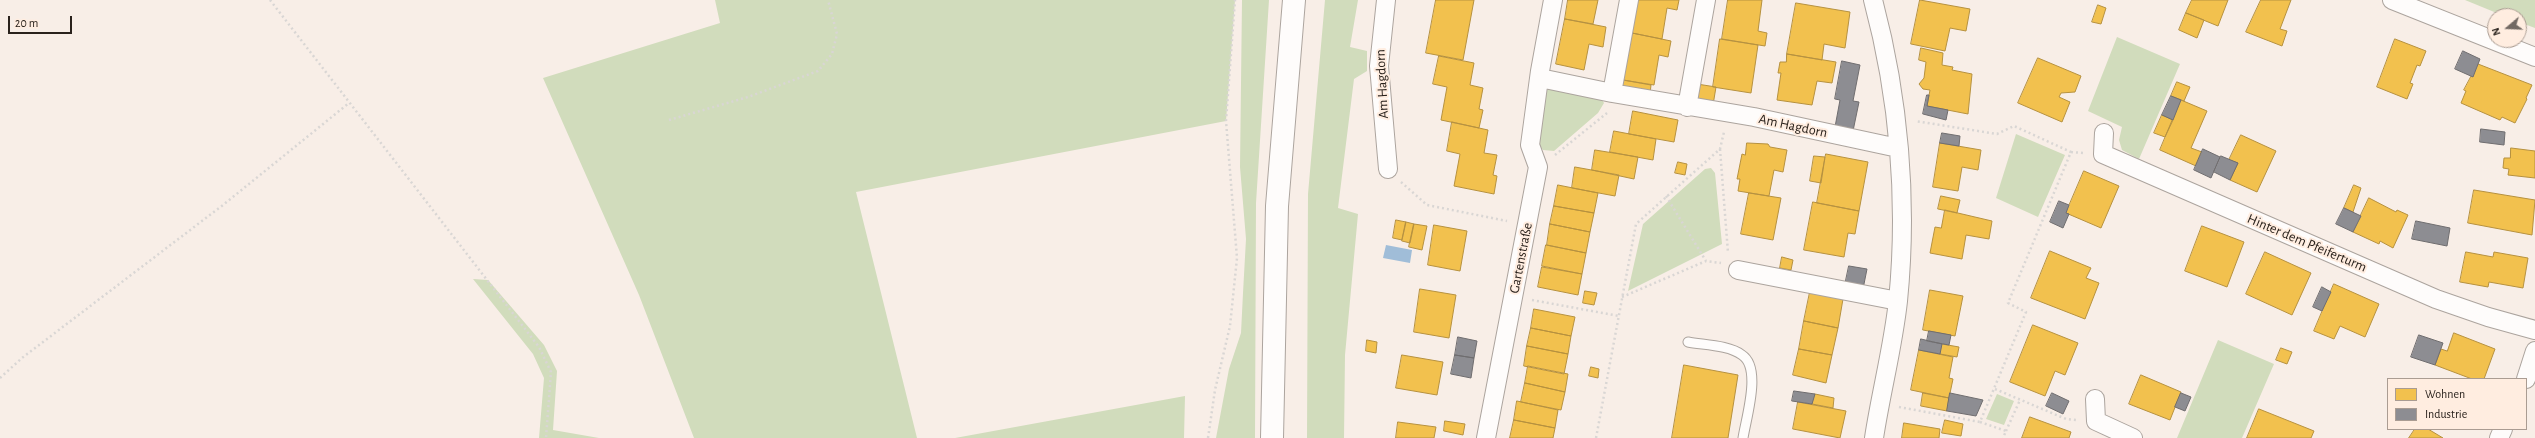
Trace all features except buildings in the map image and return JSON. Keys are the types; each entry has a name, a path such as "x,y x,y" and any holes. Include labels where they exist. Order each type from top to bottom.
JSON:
{"main road":[{"path":"1272,438 1276,206 1294,0"}],"street":[{"name":"Am Hagdorn","path":"1386,0 1379,66 1388,169"},
{"path":"1538,167 1530,145 1553,0"},
{"path":"1612,93 1629,0"},
{"path":"1687,107 1706,0"},
{"path":"1873,0 1883,36 1896,119 1902,208 1898,301 1874,438"},
{"path":"2392,0 2535,56"},
{"name":"Am Hagdorn","path":"1540,78 1687,107 1754,117 1898,148"},
{"name":"Hinter dem Pfeiferturm","path":"2104,133 2103,154 2436,299 2488,317 2535,330"},
{"name":"Gartenstraße","path":"1486,438 1538,167"},
{"path":"1733,263 1898,301"},
{"path":"2526,378 2535,351"},
{"path":"2095,399 2096,421 2133,438"}],"lane":[{"path":"1688,342 1730,350 1742,355 1750,363 1753,378 1743,438"}],"path":[{"path":"270,0 539,347 551,372 546,438"},
{"path":"669,120 748,97 818,70 832,54 837,34 828,0"},
{"path":"1208,438 1215,390 1230,326 1237,258 1226,121 1235,0"},
{"path":"0,378 22,358 223,205 349,103"},
{"path":"1538,167 1608,112"},
{"path":"1728,114 1720,149 1733,263"},
{"path":"1896,119 1997,134 2014,126 2072,152 2008,303 2026,312 1980,422"},
{"path":"1596,438 1636,224 1720,149"},
{"path":"1388,169 1427,205 1490,218"},
{"path":"1622,297 1706,261 1666,196"},
{"path":"1514,297 1619,316"},
{"path":"1995,389 2066,419 2096,421"},
{"path":"2003,438 2020,400"},
{"path":"1880,403 1980,422 2006,431"}],"green space":[{"path":"715,0 1235,0 1226,121 856,192 917,438 694,438 639,295 543,78 720,23"},
{"path":"1242,0 1269,0 1256,203 1255,438 1216,438 1229,369 1241,333 1246,239 1240,167"},
{"path":"1325,0 1358,0 1350,47 1367,51 1367,71 1354,79 1338,208 1358,214 1345,355 1344,438 1307,438 1308,194"},
{"path":"2465,0 2535,0 2535,28 2527,25 2527,8 2487,9"},
{"path":"2117,37 2180,64 2139,159 2122,150 2119,140 2122,127 2088,111"},
{"path":"1552,86 1598,94 1604,103 1598,113 1554,151 1543,150 1536,141 1545,92"},
{"path":"2016,134 2065,155 2038,217 1996,198"},
{"path":"1711,168 1715,173 1722,244 1628,291 1643,224 1705,169"},
{"path":"473,279 488,280 544,345 557,371 553,430 599,438 539,438 544,378 533,354"},
{"path":"2218,340 2274,364 2242,438 2177,438"},
{"path":"1997,394 2014,401 2004,425 1986,419"},
{"path":"1185,396 1184,438 955,438"}],"water":[{"path":"1386,245 1412,250 1410,263 1383,258"}]}
